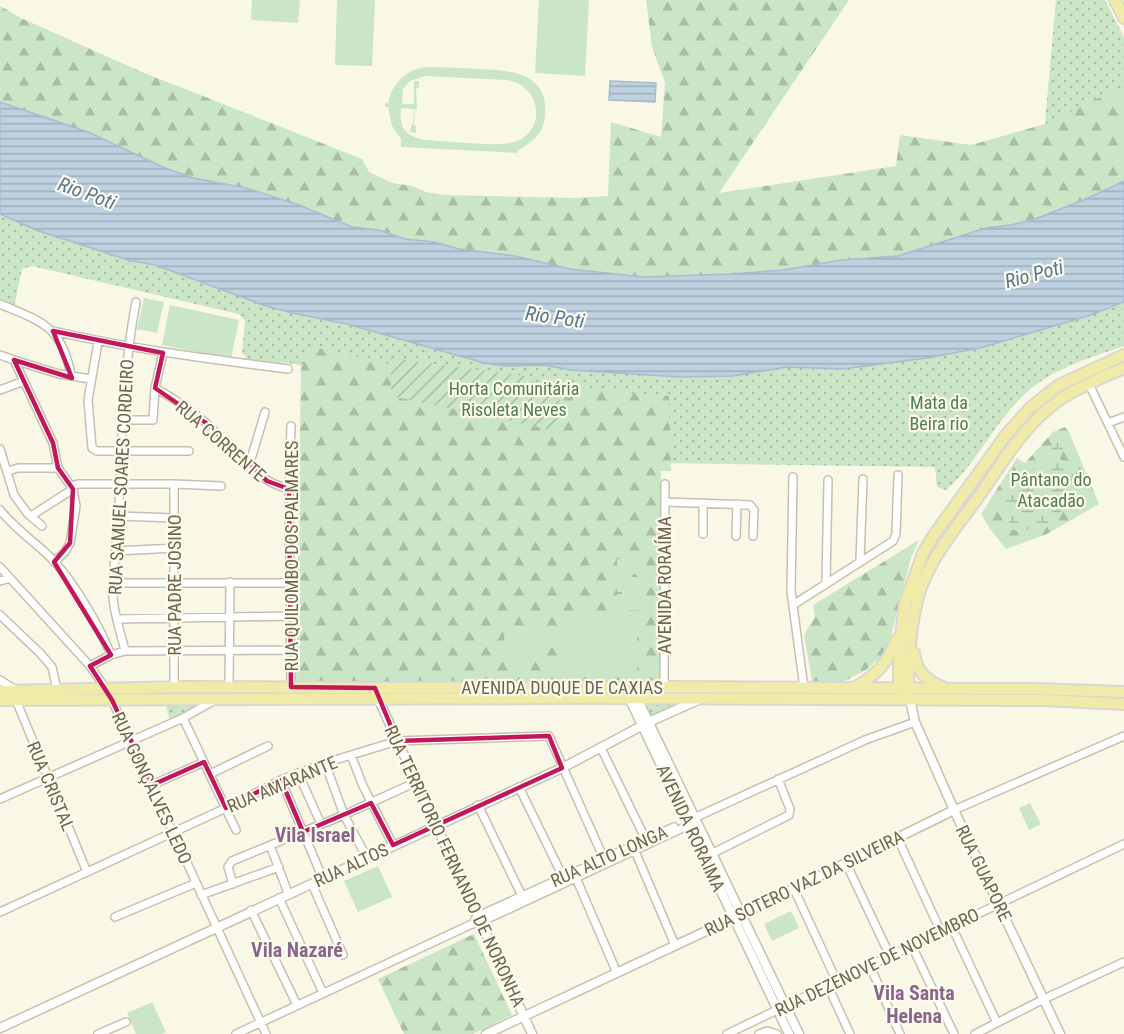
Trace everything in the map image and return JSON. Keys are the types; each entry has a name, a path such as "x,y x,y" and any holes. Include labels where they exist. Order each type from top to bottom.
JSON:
{"main road":[{"path":"1115,0 1124,18"},
{"path":"906,697 907,628 911,583 923,553 1006,435 1030,408 1059,385 1124,355"},
{"path":"854,688 870,679 884,665 907,628 923,584 946,541 1037,419 1058,401 1124,368"},
{"path":"907,628 920,672 931,682 945,689"},
{"name":"AVENIDA DUQUE DE CAXIAS","path":"0,700 57,690 291,687 376,693 634,700 906,697 1124,704"},
{"name":"AVENIDA DUQUE DE CAXIAS","path":"0,691 16,696 112,700 632,687 854,688 906,697 945,689 1124,692"}],"street":[{"name":"RUA SAMUEL SOARES CORDEIRO","path":"125,651 113,598 119,516 122,420 128,347 136,302"},
{"path":"0,304 39,321 54,331 98,342 288,369"},
{"path":"54,331 66,352 71,375"},
{"path":"98,342 88,400 92,448 98,451 189,450"},
{"path":"122,420 153,420 155,388 163,353"},
{"path":"0,355 51,372 91,379"},
{"path":"14,360 53,443 58,468 73,487 76,506 70,543 65,552 54,562"},
{"path":"0,390 24,381"},
{"path":"1089,384 1124,457"},
{"name":"RUA CORRENTE","path":"155,388 200,418 267,481 289,489"},
{"path":"249,466 265,412"},
{"path":"1108,423 1124,417"},
{"name":"RUA QUILOMBO DOS PALMARES","path":"291,426 289,489 291,687"},
{"path":"0,449 14,495 42,526"},
{"path":"8,471 18,468 58,468"},
{"path":"793,604 893,542 898,475"},
{"path":"794,477 790,583 804,688"},
{"path":"860,561 863,479"},
{"path":"826,583 828,480"},
{"path":"31,516 78,484 221,486"},
{"name":"RUA PADRE JOSINO","path":"174,484 174,687"},
{"name":"AVENIDA RORAÍMA","path":"664,687 665,484"},
{"path":"665,502 750,505 753,508 753,536"},
{"path":"703,534 704,503"},
{"path":"736,536 737,504"},
{"path":"0,510 13,526 54,562 98,626 111,655"},
{"path":"119,516 174,518"},
{"path":"116,551 175,548"},
{"name":"RUA GONÇALVES LEDO","path":"0,567 90,666 106,689 266,1034"},
{"path":"0,581 10,578"},
{"path":"229,687 230,582"},
{"path":"114,583 291,583"},
{"path":"0,615 52,667 57,690"},
{"path":"117,619 291,616"},
{"path":"90,666 111,655 125,651 291,650"},
{"path":"0,680 16,696"},
{"path":"632,687 629,694 634,700"},
{"name":"RUA TERRITORIO FERNANDO DE NORONHA","path":"376,693 477,921 532,1034"},
{"name":"RUA CRISTAL","path":"16,696 87,872"},
{"name":"RUA GUAPORE","path":"906,697 954,810 1060,1034"},
{"path":"0,799 47,776 132,742 209,705 216,699"},
{"name":"RUA ALTOS","path":"2,1027 562,768 646,724 701,699"},
{"name":"AVENIDA RORAIMA","path":"634,700 696,817 738,916"},
{"path":"183,718 236,830"},
{"path":"688,823 696,817 865,740 915,722"},
{"name":"AVENIDA RORAIMA","path":"646,724 688,823 738,916 782,1008 799,1034"},
{"name":"RUA AMARANTE","path":"0,912 174,833 281,780 325,763 397,741 544,736 551,738 562,768"},
{"name":"RUA SOTERO VAZ DA SILVEIRA","path":"486,1034 738,916 954,810 1124,736"},
{"path":"210,774 268,746"},
{"path":"601,748 647,842"},
{"path":"351,755 371,803 393,845"},
{"path":"152,785 204,762"},
{"path":"325,763 344,815 367,858"},
{"path":"562,768 604,859"},
{"path":"298,773 321,824"},
{"path":"713,853 789,815 790,809 778,779"},
{"path":"281,780 323,879"},
{"path":"233,884 228,867 232,861 344,815 416,782"},
{"path":"519,787 564,877"},
{"path":"478,806 522,896"},
{"name":"RUA ALTO LONGA","path":"477,921 522,896 688,823"},
{"path":"898,839 941,932"},
{"name":"RUA ALTO LONGA","path":"236,1034 477,921 576,878 647,842"},
{"path":"270,844 288,893"},
{"name":"RUA DEZENOVE DE NOVEMBRO","path":"727,1034 1124,844"},
{"path":"634,850 675,945"},
{"path":"846,863 890,956"},
{"path":"201,895 279,867"},
{"path":"576,878 617,973"},
{"path":"115,917 196,883"},
{"path":"312,884 343,955"},
{"path":"794,889 837,982"},
{"path":"279,898 323,993"},
{"path":"251,910 297,1005"},
{"path":"952,927 997,1023"},
{"path":"912,946 954,1034"},
{"path":"975,1034 1044,999 1124,963"},
{"path":"870,966 900,1034"},
{"path":"828,986 850,1034"},
{"name":"AVENIDA RORAIMA","path":"782,1008 789,1034"},
{"path":"98,1034 126,1022"},
{"path":"759,1034 767,1031 777,1034"}],"highlighted area":[{"path":"53,331 163,353 155,388 206,423 267,481 289,489 291,687 375,688 397,741 549,736 562,768 393,845 371,803 303,832 281,780 226,808 204,762 152,785 112,700 90,666 111,655 54,562 70,543 73,489 58,468 53,443 14,360 72,378"}],"green space":[{"path":"252,0 300,0 298,23 251,20"},
{"path":"337,0 375,0 372,66 335,65"},
{"path":"539,0 589,0 585,76 535,73"},
{"path":"646,0 849,0 719,193 896,166 900,135 971,145 1045,124 1124,86 1124,181 1035,219 986,228 898,256 841,260 784,270 643,277 570,269 515,256 459,249 434,242 409,239 379,230 352,227 296,204 246,188 193,178 165,168 88,132 0,102 0,6 23,19 142,72 362,159 369,172 392,183 444,195 577,198 608,196 611,122 661,137 665,83 652,47"},
{"path":"1056,0 1105,0 1124,37 1124,181 1043,145"},
{"path":"423,68 490,70 525,76 541,90 545,101 545,115 540,132 518,150 518,153 401,147 401,139 392,126 385,103 388,103 394,88 403,77","holes":["425,76 507,80 527,90 536,109 536,119 532,128 525,136 514,142 484,144 426,140 413,136 402,126 401,108 414,109 410,132 416,133 414,125 415,109 417,109 416,88 419,88 419,81 414,81 414,104 402,104 403,89 410,81"]},
{"name":"Mata da Beira rio","path":"0,214 36,230 128,260 155,265 263,305 347,324 484,363 504,366 544,365 571,370 680,377 733,376 787,367 843,369 927,358 980,348 1088,316 1124,302 1124,346 1056,372 1032,388 1012,408 957,480 946,490 937,487 935,467 656,463 335,378 296,364 248,359 242,353 245,321 239,314 32,266 22,269 14,307 0,300"},
{"path":"144,298 164,302 157,333 137,329"},
{"path":"170,305 239,320 231,359 162,345"},
{"path":"313,347 460,380 669,396 671,471 661,471 660,685 296,683 301,368"},
{"name":"Horta Comunitária Risoleta Neves","path":"391,358 533,377 534,383 561,383 557,431 391,396"},
{"name":"Pântano do Atacadão","path":"1065,427 1099,504 1047,534 1006,549 981,514 1017,458 1025,463 1053,432"},
{"path":"1061,441 1063,451 1060,459 1071,465 1080,492 1049,525 1023,531 1011,530 1003,500 1012,478 1033,476 1033,462 1045,462 1053,458 1049,453 1045,453 1048,447"},
{"path":"919,540 911,558 887,651 866,670 843,682 812,681 804,635 815,617 813,605"},
{"path":"617,559 643,559 643,574 617,575"},
{"path":"617,577 643,577 643,592 617,592"},
{"path":"617,594 642,594 642,610 617,610"},
{"path":"561,617 637,617 637,672 561,672"},
{"path":"504,631 544,631 545,660 505,660"},
{"path":"165,702 210,703 170,721"},
{"path":"686,702 651,720 645,703"},
{"path":"1030,803 1041,824 1029,830 1019,808"},
{"path":"378,866 392,897 358,912 344,881"},
{"path":"791,911 799,928 772,941 764,924"},
{"path":"474,934 512,1015 473,1034 404,1034 378,979"},
{"path":"152,1002 166,1032 136,1034 127,1013"}],"water":[{"path":"610,81 656,83 655,102 609,100"},
{"name":"Rio Poti","path":"0,102 88,132 165,168 193,178 246,188 299,205 352,227 379,230 406,239 434,242 459,249 515,256 570,269 643,277 784,270 841,260 898,256 986,228 1035,219 1124,181 1124,302 1088,316 980,348 927,358 843,369 787,367 733,376 680,377 571,370 544,365 504,366 484,363 347,324 263,305 155,265 128,260 36,230 0,214"}],"district":[{"name":"Vila Israel","path":"315,835"},
{"name":"Vila Nazaré","path":"297,950"},
{"name":"Vila Santa Helena","path":"914,1004"}]}
